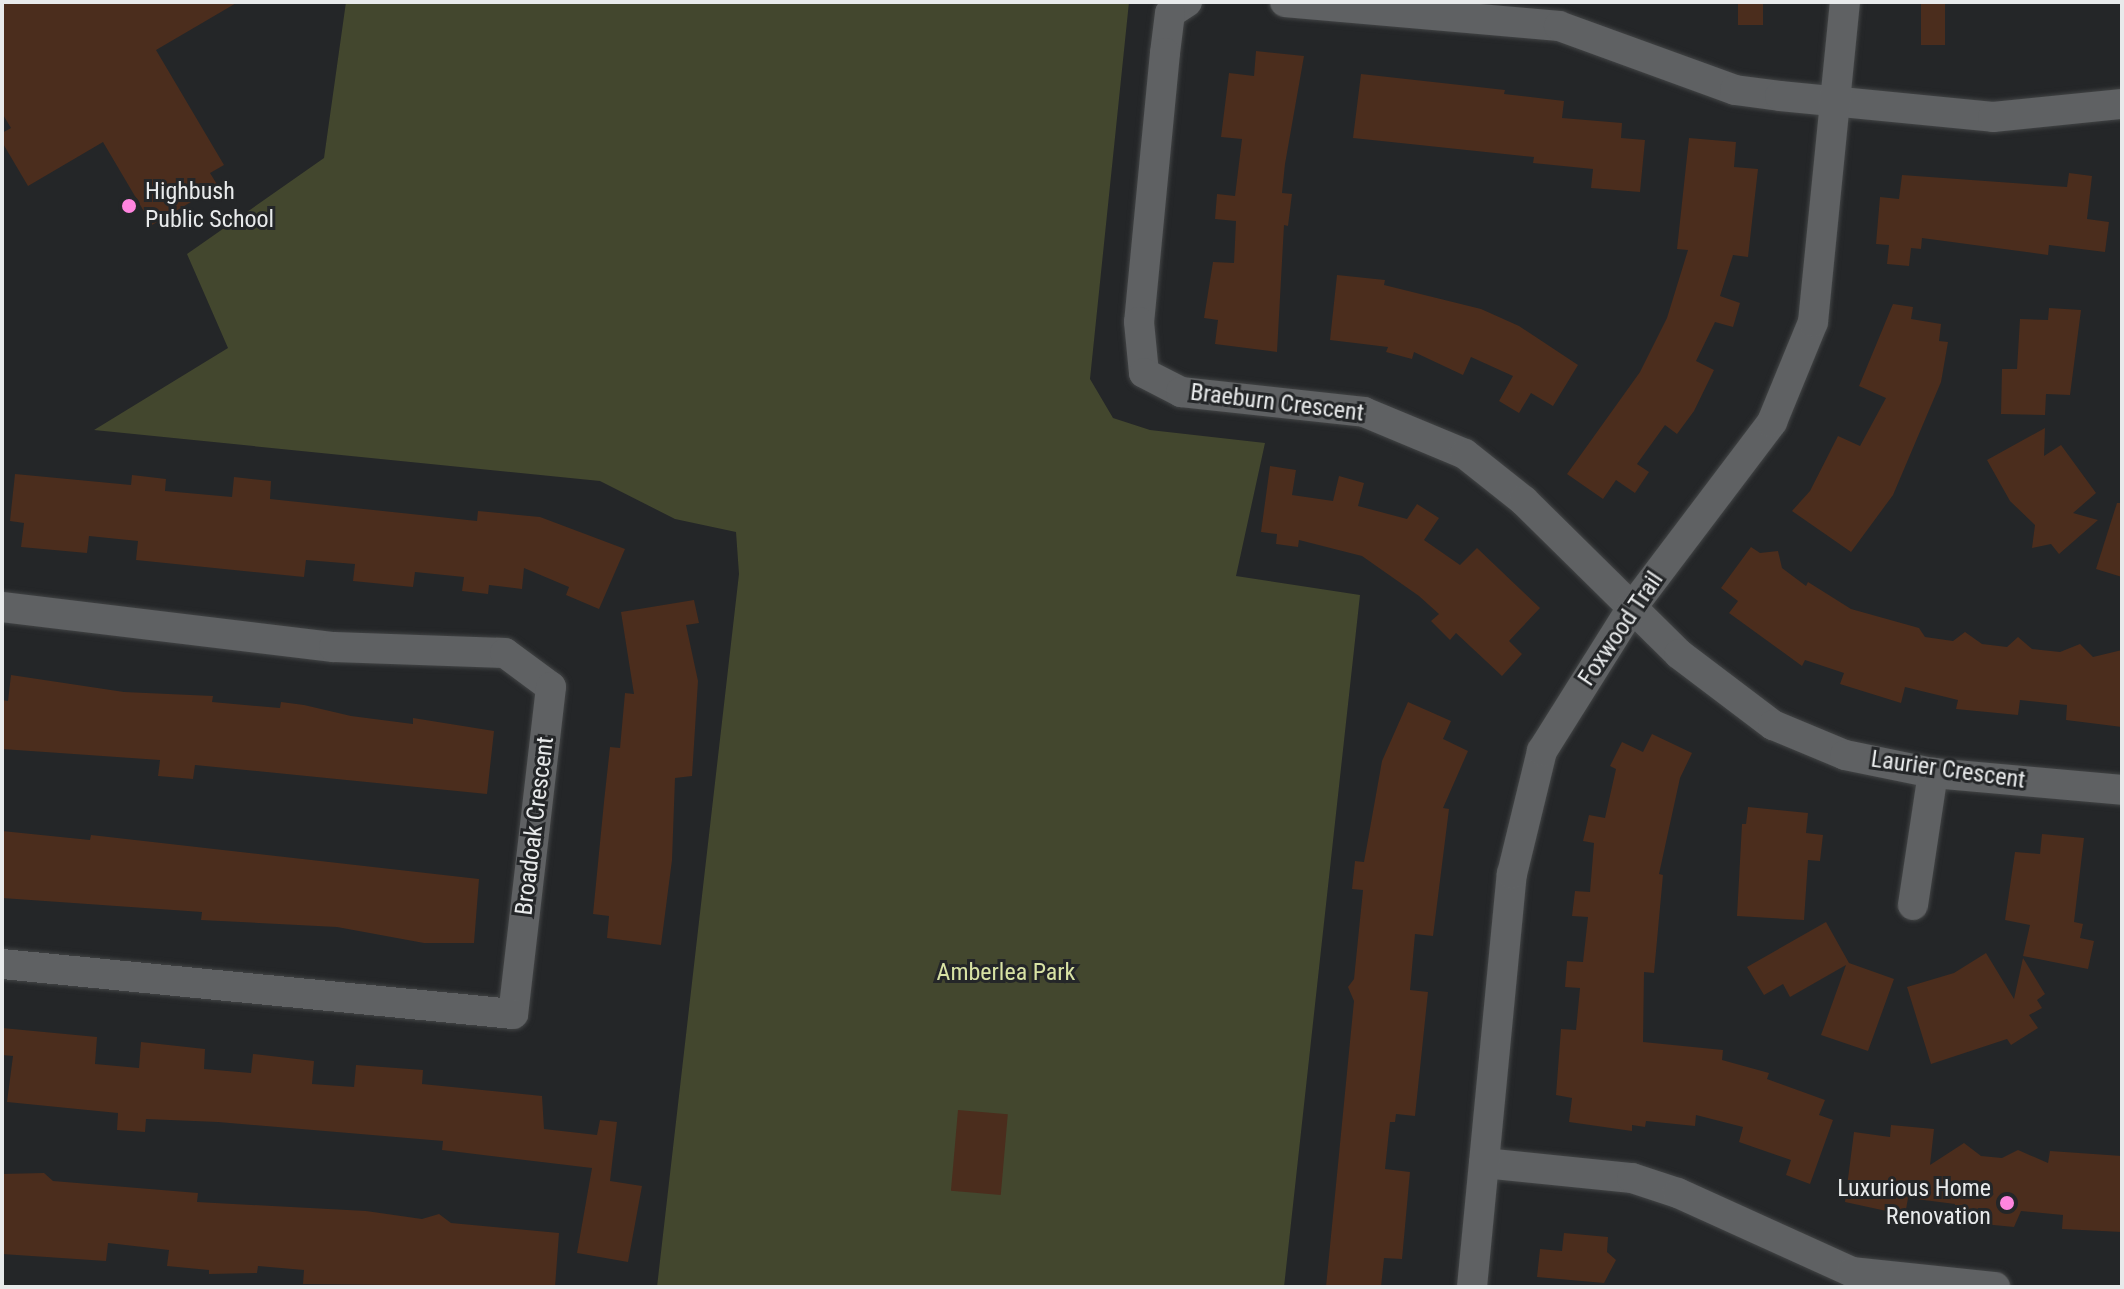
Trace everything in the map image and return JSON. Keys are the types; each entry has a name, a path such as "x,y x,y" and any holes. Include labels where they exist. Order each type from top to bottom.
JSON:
{"street":[{"name":"Braeburn Crescent","path":"1187,2 1170,13 1165,53 1139,322 1144,373 1181,392 1364,412 1416,429 1465,454 1524,501 1633,606"},
{"path":"1285,2 1559,26 1735,90 1993,117 2122,104"},
{"name":"Foxwood Trail","path":"1472,1287 1512,874 1542,751 1633,606 1772,422 1813,322 1845,2"},
{"name":"Laurier Crescent","path":"1633,606 1722,691 1773,725 1845,755 1933,773 2122,790"},
{"name":"Broadoak Crescent","path":"2,607 334,647 505,653 551,687 513,1014 2,964"},
{"path":"1913,905 1933,773"},
{"path":"1484,1163 1632,1178 1678,1193 1852,1272 1995,1287"}],"green space":[{"name":"Amberlea Park","path":"346,2 1129,2 1090,379 1113,418 1150,430 1265,443 1236,576 1360,595 1284,1287 657,1287 739,574 736,532 675,519 600,481 94,430 228,348 187,254 324,158"}],"building":[{"path":"2,2 238,2 156,50 224,165 210,173 218,186 152,225 103,142 28,186 2,142 2,133 11,128 2,113"},
{"path":"1738,2 1763,2 1763,25 1738,25"},
{"path":"1921,2 1945,2 1945,45 1921,45"},
{"path":"1256,51 1304,56 1282,193 1292,194 1288,226 1284,225 1277,352 1215,344 1218,320 1204,318 1213,262 1234,263 1236,221 1215,219 1217,194 1235,196 1242,139 1221,137 1229,73 1254,76"},
{"path":"1361,74 1505,90 1504,94 1564,101 1562,118 1622,123 1621,138 1645,140 1640,192 1591,188 1593,169 1533,163 1534,157 1353,138"},
{"path":"1689,138 1736,142 1734,167 1758,169 1748,257 1733,255 1720,296 1740,303 1733,327 1715,322 1696,361 1714,370 1694,411 1677,434 1665,425 1637,464 1649,472 1635,493 1616,480 1603,499 1567,474 1640,372 1667,318 1688,250 1677,249"},
{"path":"2069,173 2092,176 2087,219 2109,222 2105,252 2049,245 2048,255 1922,238 1921,249 1911,248 1909,266 1887,264 1889,245 1876,244 1880,197 1899,199 1902,175 2067,187"},
{"path":"1337,275 1385,280 1384,285 1481,309 1519,326 1578,365 1553,406 1531,393 1519,413 1499,401 1513,376 1471,357 1463,375 1414,352 1412,359 1386,352 1388,347 1330,340"},
{"path":"1893,304 1913,307 1911,319 1941,324 1939,341 1948,342 1941,382 1893,495 1851,552 1792,511 1810,491 1838,436 1860,446 1886,398 1859,386"},
{"path":"2049,308 2081,310 2070,395 2046,394 2045,415 2001,414 2002,369 2017,369 2020,319 2048,320"},
{"path":"2045,428 2044,456 2061,445 2096,493 2073,513 2098,520 2059,554 2051,544 2032,548 2035,525 2010,501 1987,460"},
{"path":"1270,466 1296,470 1292,495 1333,501 1339,476 1364,483 1358,506 1407,519 1417,504 1439,518 1424,540 1460,565 1477,548 1540,608 1509,641 1522,654 1502,676 1456,633 1450,640 1431,621 1439,614 1419,596 1362,556 1299,540 1298,547 1276,544 1277,534 1261,532"},
{"path":"15,474 131,485 132,475 166,479 165,491 232,497 234,477 271,481 270,499 477,521 478,511 540,517 625,549 599,609 566,595 569,587 524,568 522,589 489,585 488,594 462,591 464,577 415,572 413,587 353,581 355,564 306,560 304,577 136,560 138,541 89,536 87,553 21,547 24,523 10,521"},
{"path":"2117,503 2122,503 2122,577 2096,569"},
{"path":"1751,547 1760,553 1778,551 1782,568 1806,586 1808,582 1851,609 1919,628 1925,637 1953,641 1965,632 1982,644 2007,647 2018,637 2032,649 2060,652 2080,644 2093,657 2122,650 2122,727 2066,720 2067,705 2020,700 2018,715 1956,709 1958,700 1905,687 1901,703 1840,684 1844,673 1805,660 1802,666 1729,613 1738,601 1721,588"},
{"path":"694,600 699,623 686,625 698,681 692,776 675,778 672,860 661,945 607,938 609,916 593,914 610,747 620,748 625,693 634,694 621,612"},
{"path":"11,675 124,692 213,696 212,702 280,708 281,702 351,716 413,724 413,718 494,731 487,794 195,765 193,779 158,776 160,760 2,749 2,700 8,701"},
{"path":"1408,702 1451,721 1443,739 1468,751 1443,808 1449,809 1433,936 1415,934 1410,990 1428,992 1415,1116 1396,1114 1395,1122 1390,1122 1385,1169 1410,1172 1402,1259 1384,1258 1381,1287 1326,1287 1354,1001 1348,987 1354,979 1363,890 1352,889 1355,861 1364,862 1382,761"},
{"path":"1652,734 1692,753 1680,778 1659,874 1663,875 1654,973 1644,972 1643,1042 1723,1050 1722,1060 1769,1073 1767,1079 1825,1100 1819,1115 1833,1120 1810,1184 1786,1175 1791,1160 1739,1142 1743,1127 1696,1115 1695,1126 1646,1121 1645,1127 1632,1125 1632,1131 1569,1122 1572,1098 1556,1095 1561,1029 1576,1030 1580,988 1565,987 1567,961 1583,962 1588,917 1572,916 1575,891 1590,892 1594,843 1583,841 1589,815 1605,818 1616,769 1610,766 1622,742 1643,752"},
{"path":"1748,807 1808,813 1806,833 1823,835 1820,861 1808,860 1804,920 1737,916 1742,824 1746,824"},
{"path":"2,831 90,840 91,835 479,879 474,943 424,943 337,927 201,920 202,912 2,898"},
{"path":"2042,834 2084,838 2074,922 2083,924 2080,938 2094,941 2088,969 2023,956 2030,925 2005,920 2015,852 2040,854"},
{"path":"1826,922 1849,963 1894,979 1868,1051 1821,1035 1846,965 1790,997 1783,984 1764,995 1747,967"},
{"path":"1986,953 2014,999 2023,958 2045,994 2037,1000 2042,1008 2029,1015 2038,1028 2011,1045 2007,1039 1931,1064 1907,987 1954,973"},
{"path":"2,1028 97,1037 95,1064 139,1068 141,1042 205,1049 204,1069 251,1073 253,1054 314,1061 312,1084 354,1087 356,1065 423,1070 422,1084 542,1096 544,1129 597,1135 600,1120 617,1122 610,1181 642,1186 628,1262 577,1253 592,1168 442,1150 443,1141 218,1122 146,1119 145,1132 117,1130 118,1113 7,1102 13,1056 2,1055"},
{"path":"958,1110 1008,1114 1001,1195 951,1191"},
{"path":"1891,1125 1934,1129 1930,1165 1964,1143 1981,1156 2002,1158 2018,1150 2048,1163 2050,1151 2122,1156 2122,1232 2062,1229 2063,1215 2021,1211 2014,1227 1953,1221 1955,1204 1908,1198 1905,1215 1845,1202 1854,1132 1890,1137"},
{"path":"44,1173 53,1181 198,1193 197,1202 366,1211 422,1219 439,1214 451,1223 559,1233 555,1287 303,1284 304,1270 258,1266 257,1273 209,1274 209,1270 167,1266 169,1250 108,1243 106,1261 2,1254 2,1174"},
{"path":"1564,1233 1608,1237 1607,1252 1616,1260 1604,1283 1537,1277 1540,1249 1562,1251"}],"place":[{"name":"Highbush Public School","path":"129,206"},
{"name":"Luxurious Home Renovation","path":"2007,1203"}]}
